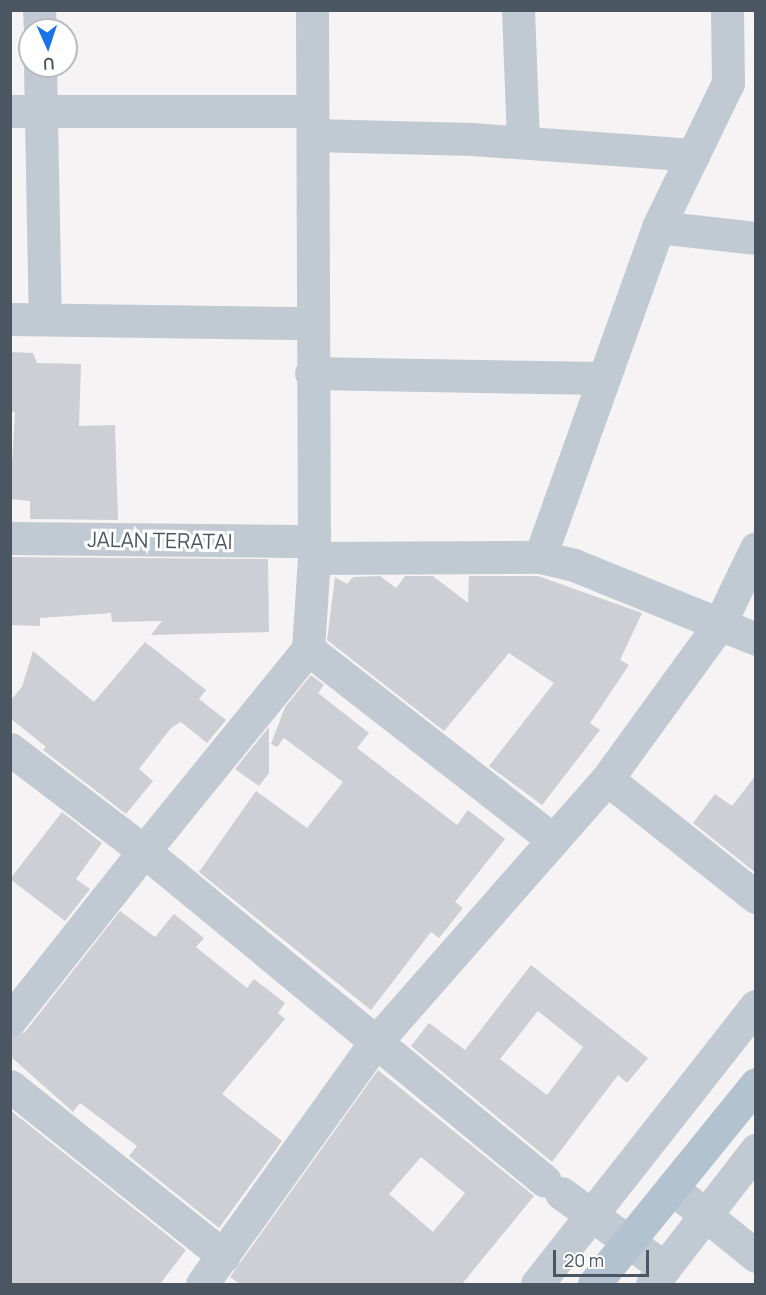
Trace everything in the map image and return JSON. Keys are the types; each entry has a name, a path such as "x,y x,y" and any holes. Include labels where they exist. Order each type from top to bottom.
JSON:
{"main road":[{"path":"594,1284 756,1084"}],"street":[{"path":"10,1020 308,649 312,549 310,323 312,10"},
{"path":"518,10 523,142"},
{"path":"540,556 658,227 728,83 728,10"},
{"path":"36,78 26,111 45,319"},
{"path":"26,111 313,123 693,155"},
{"path":"658,227 756,238"},
{"path":"10,319 310,323"},
{"path":"310,374 603,378"},
{"name":"JALAN TERATAI","path":"10,538 540,556 574,565 756,639"},
{"path":"202,1284 374,1044 607,779 719,625 756,548"},
{"path":"308,649 553,840"},
{"path":"10,748 144,851 374,1044 553,1187 629,1240 659,1276 756,1150"},
{"path":"607,779 756,897"},
{"path":"537,1284 590,1213 756,1006"},
{"path":"10,1086 224,1256"},
{"path":"672,1188 704,1217 756,1256"}],"building":[{"path":"10,352 33,353 37,363 81,364 79,426 115,425 118,520 30,519 30,501 10,499 15,412 10,412"},
{"path":"10,557 268,559 269,632 151,635 162,621 112,622 111,613 40,618 40,626 10,625"},
{"path":"380,576 396,588 405,576 433,576 468,603 469,576 538,576 642,613 620,660 629,665 590,723 600,730 542,805 489,766 554,683 509,653 444,731 327,640 335,577 347,584 353,577"},
{"path":"145,642 206,690 199,699 226,720 207,743 181,722 171,728 139,769 153,781 126,814 43,750 46,747 10,718 10,701 22,687 33,651 94,702"},
{"path":"311,675 324,685 318,693 369,733 357,748 457,825 468,810 505,839 455,902 463,908 439,938 431,932 371,1010 199,872 256,791 307,828 343,782 284,738 277,747 271,744 285,707"},
{"path":"269,727 269,773 259,786 235,769"},
{"path":"756,775 756,873 693,823 715,794 732,806"},
{"path":"62,812 102,843 76,879 90,889 65,921 10,879"},
{"path":"120,911 155,937 174,914 204,938 196,947 247,988 254,979 285,1003 278,1013 285,1019 222,1094 282,1141 219,1228 129,1156 137,1146 80,1103 73,1112 10,1056 10,1038 25,1032"},
{"path":"531,965 648,1058 627,1083 618,1075 552,1162 411,1046 429,1023 465,1050","holes":["538,1011 583,1047 547,1095 500,1059"]},
{"path":"378,1070 534,1196 462,1284 240,1284 230,1277","holes":["421,1157 465,1193 433,1232 389,1194"]},
{"path":"10,1110 186,1250 160,1284 10,1284"}]}
